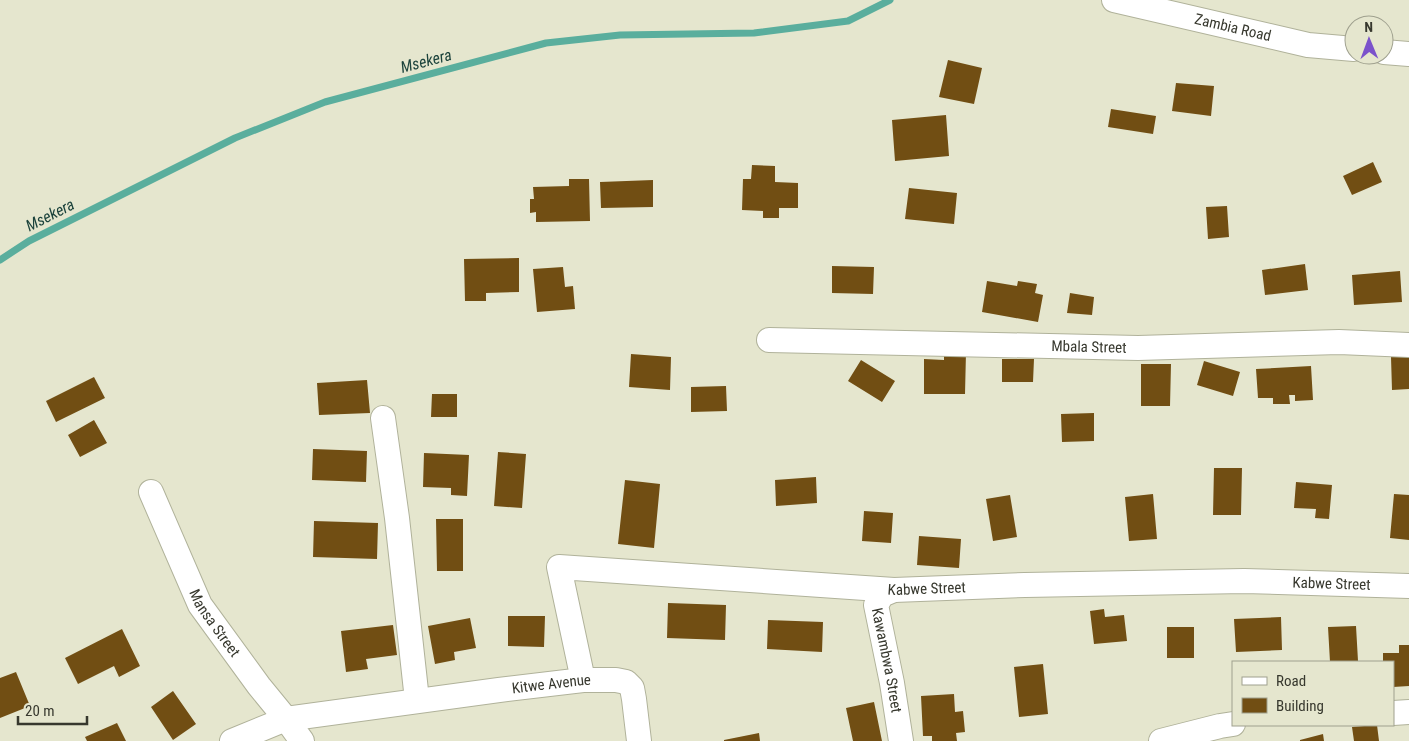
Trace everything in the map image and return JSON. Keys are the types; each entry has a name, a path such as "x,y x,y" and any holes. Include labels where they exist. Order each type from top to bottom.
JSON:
{"street":[{"name":"Zambia Road","path":"1114,0 1308,45 1344,48"},
{"path":"1394,53 1409,54"},
{"name":"Mbala Street","path":"769,340 1138,348 1339,342 1409,345"},
{"path":"382,418 397,518 417,700"},
{"name":"Mansa Street","path":"151,492 200,606 258,686 302,741"},
{"name":"Kabwe Street","path":"583,680 559,567 894,590 1025,585 1244,581 1409,586"},
{"name":"Kawambwa Street","path":"894,590 882,595 876,605 892,683 901,741"},
{"name":"Kitwe Avenue","path":"286,719 417,700 583,680 616,680 626,682 632,688 639,741"},
{"path":"1394,712 1409,712"},
{"path":"232,741 286,719"},
{"path":"1161,741 1232,724"}],"building":[{"path":"948,60 982,68 974,104 939,97"},
{"path":"1176,83 1214,86 1211,116 1172,111"},
{"path":"1111,109 1156,116 1153,134 1108,127"},
{"path":"946,115 949,156 895,161 892,120"},
{"path":"1373,162 1382,182 1352,195 1343,176"},
{"path":"752,165 775,166 775,182 798,183 798,208 779,208 779,218 763,218 763,211 742,210 743,179 751,179"},
{"path":"569,179 589,179 590,221 536,222 536,212 530,213 530,199 534,199 533,187 569,186"},
{"path":"653,180 653,207 601,208 600,182"},
{"path":"909,188 957,193 954,224 905,219"},
{"path":"1227,206 1229,237 1208,239 1206,207"},
{"path":"519,258 519,292 486,293 486,301 465,301 464,259"},
{"path":"1305,264 1308,290 1265,295 1262,270"},
{"path":"832,266 874,267 873,294 832,293"},
{"path":"563,267 565,287 573,286 575,309 537,312 533,269"},
{"path":"1400,271 1402,302 1354,305 1352,275"},
{"path":"987,281 1017,286 1018,281 1037,284 1035,293 1043,295 1038,322 982,312"},
{"path":"1070,293 1094,297 1092,315 1067,313"},
{"path":"944,352 966,352 965,394 924,394 924,359 944,360"},
{"path":"631,354 671,357 670,390 629,387"},
{"path":"1391,357 1409,357 1409,389 1392,390"},
{"path":"1002,359 1034,359 1033,382 1002,382"},
{"path":"861,360 895,381 882,402 848,381"},
{"path":"1204,361 1240,372 1233,396 1197,385"},
{"path":"1141,364 1171,364 1170,406 1141,406"},
{"path":"1311,366 1313,400 1295,401 1295,395 1289,395 1290,404 1273,404 1273,398 1258,398 1256,369"},
{"path":"94,377 105,398 56,422 46,401"},
{"path":"367,380 370,413 319,415 317,383"},
{"path":"726,386 727,411 691,412 691,387"},
{"path":"432,394 457,394 457,417 431,417"},
{"path":"1094,413 1094,441 1062,442 1061,414"},
{"path":"94,420 107,443 80,457 68,435"},
{"path":"313,449 367,451 366,482 312,480"},
{"path":"498,452 526,454 522,508 494,506"},
{"path":"424,453 469,455 467,496 451,495 451,488 423,487"},
{"path":"1214,468 1242,468 1241,515 1213,515"},
{"path":"816,477 817,503 776,506 775,480"},
{"path":"625,480 660,484 654,548 618,544"},
{"path":"1296,482 1332,485 1329,519 1315,518 1316,509 1294,508"},
{"path":"1153,494 1157,539 1129,541 1125,497"},
{"path":"1394,494 1409,495 1409,540 1390,538"},
{"path":"1010,495 1017,537 993,541 986,499"},
{"path":"864,511 893,513 891,543 862,541"},
{"path":"436,519 463,519 463,571 437,571"},
{"path":"314,521 378,523 377,559 313,557"},
{"path":"919,536 961,539 959,568 917,565"},
{"path":"668,603 726,605 725,640 667,638"},
{"path":"1104,609 1105,617 1124,615 1127,641 1094,644 1090,611"},
{"path":"508,616 545,616 544,647 508,646"},
{"path":"1281,617 1282,650 1236,652 1234,619"},
{"path":"470,618 476,648 454,652 455,660 435,664 428,626"},
{"path":"768,620 823,622 822,652 767,649"},
{"path":"393,625 397,655 366,659 368,669 346,672 341,631"},
{"path":"1356,626 1358,661 1330,661 1328,627"},
{"path":"1167,627 1194,627 1194,658 1167,658"},
{"path":"122,629 140,666 119,677 114,666 78,684 65,658"},
{"path":"1399,645 1409,645 1409,686 1394,687 1394,661 1383,661 1383,653 1399,653"},
{"path":"1043,664 1048,714 1019,717 1014,667"},
{"path":"16,672 30,706 0,718 0,678"},
{"path":"173,691 196,724 173,740 151,707"},
{"path":"954,694 955,712 963,711 965,732 956,733 957,741 932,741 932,736 923,736 921,696"},
{"path":"874,702 882,741 853,741 846,708"},
{"path":"117,723 126,741 87,741 85,737"},
{"path":"1377,726 1379,741 1354,741 1352,727"},
{"path":"759,733 760,741 724,741 724,740"},
{"path":"1323,734 1324,741 1300,741 1300,740"}],"waterway":[{"name":"Msekera","path":"0,260 29,241 235,138 325,102 546,43 620,35 754,33 848,21 890,0"}]}
